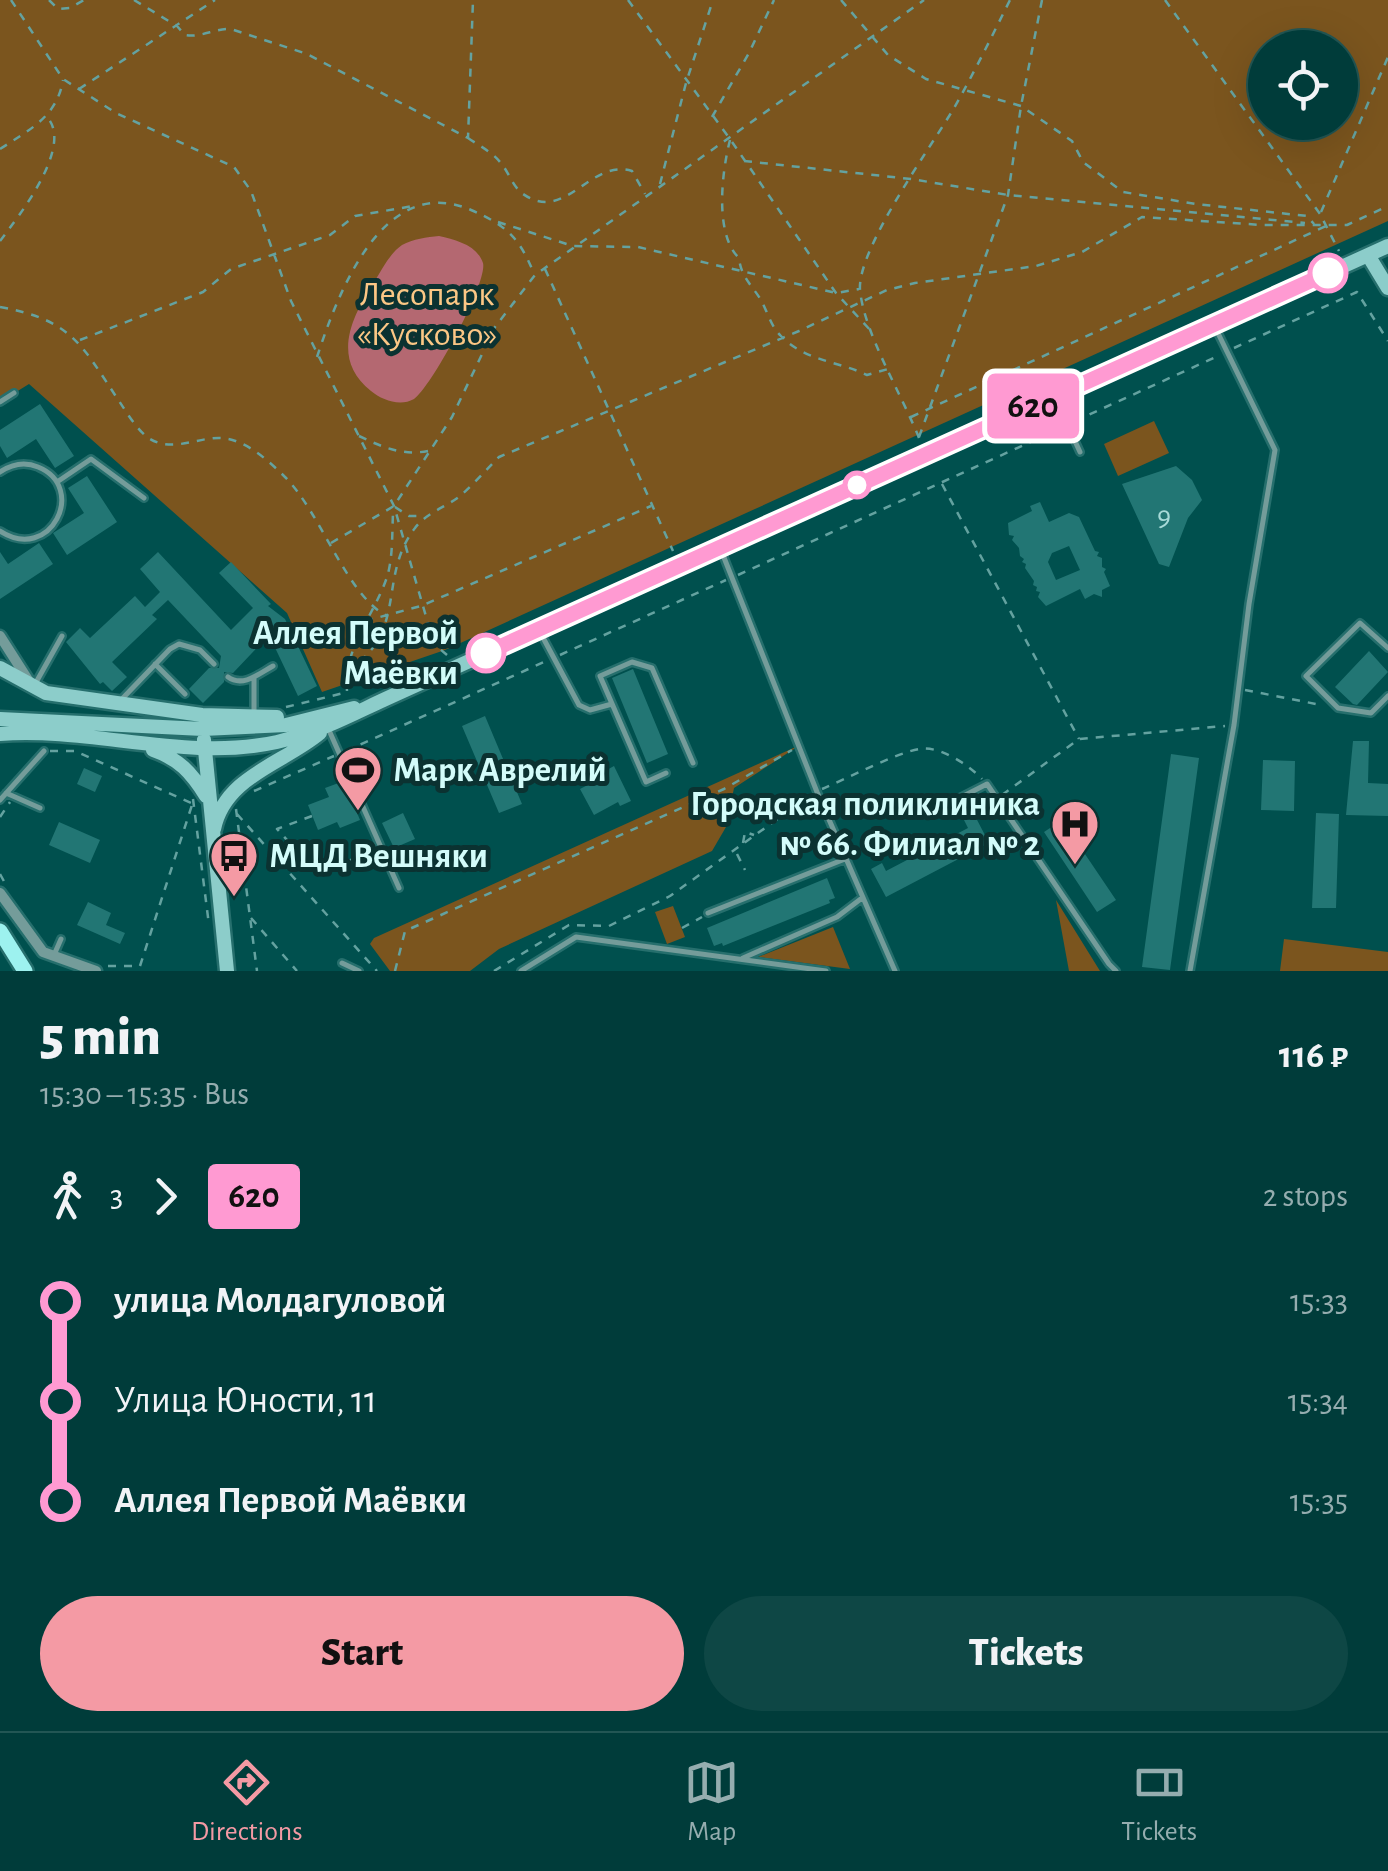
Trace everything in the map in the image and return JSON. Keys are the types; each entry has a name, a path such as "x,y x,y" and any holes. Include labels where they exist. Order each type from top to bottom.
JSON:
{"main road":[{"path":"212,840 221,806 246,779 374,703 1388,246"},
{"path":"1368,255 1388,288"},
{"path":"0,668 46,693 118,703 202,722 308,721 374,703"},
{"path":"0,734 128,736 254,714 308,721"},
{"path":"0,719 70,720 128,736 204,747 274,742 326,729"},
{"path":"200,802 202,722"},
{"path":"128,736 178,760 194,777 212,840 227,971"},
{"path":"0,931 25,971"}],"street":[{"path":"0,636 34,688"},
{"path":"0,893 43,952 96,971"}],"lane":[{"path":"1190,971 1234,725 1275,450 1214,324"},
{"path":"0,402 14,393"},
{"path":"1054,396 1080,452"},
{"path":"57,482 91,459 144,498"},
{"path":"0,472 16,464 32,464 46,470 57,482 62,498 60,515 50,529 36,538 19,540 0,532"},
{"path":"720,548 817,792 894,971"},
{"path":"1386,644 1360,622 1306,676 1338,708 1371,713 1388,696"},
{"path":"539,629 579,706 590,710 612,704"},
{"path":"34,688 62,636"},
{"path":"118,703 179,644 190,645 214,664"},
{"path":"666,774 646,782 600,676 632,662 652,668 693,763"},
{"path":"155,664 185,694"},
{"path":"228,677 234,682 273,666"},
{"path":"254,676 254,714"},
{"path":"326,729 399,888"},
{"path":"0,800 44,751"},
{"path":"932,812 987,784 1116,971"},
{"path":"6,793 40,808"},
{"path":"708,913 845,859"},
{"path":"741,960 837,916 862,898"},
{"path":"522,971 576,937 826,971"},
{"path":"53,957 61,939"},
{"path":"342,963 359,971"}],"path":[{"path":"11,0 63,79 116,112 234,167 251,192 316,358 345,405 394,506 434,644 447,655"},
{"path":"48,0 58,9 84,0"},
{"path":"134,0 178,26 185,35 219,28 307,54 468,138 500,162 522,193 542,202 564,198 616,167 632,171 646,195"},
{"path":"79,89 215,0"},
{"path":"468,138 472,0"},
{"path":"628,0 836,293 873,333"},
{"path":"659,186 713,0"},
{"path":"712,117 774,0"},
{"path":"841,0 888,54 926,79 1020,106 1072,141 1083,162 1123,192 1307,216 1314,224"},
{"path":"331,544 394,506 452,418 495,327 535,275 924,0"},
{"path":"1010,0 867,258 860,289 873,333 919,438 1008,195 1020,106 1042,0"},
{"path":"1164,0 1320,214 1339,251"},
{"path":"1320,214 1388,57"},
{"path":"0,149 47,117 56,105 63,79"},
{"path":"0,241 34,196 56,140 53,123 47,117"},
{"path":"730,139 720,177 730,248 781,336 824,363 850,367 867,375 889,369"},
{"path":"744,161 911,179 1008,195 1327,226"},
{"path":"79,341 203,292 231,269 330,234 355,216 413,206 456,204 573,246 638,247 836,293 860,289"},
{"path":"316,358 330,315 368,245 389,221 413,206"},
{"path":"347,671 372,652 387,628 393,582 414,528 462,494 499,457 887,290 1036,266 1082,252 1142,217 1327,226 1347,225 1388,206"},
{"path":"498,222 523,247 535,275"},
{"path":"910,417 1327,226"},
{"path":"544,268 673,550"},
{"path":"257,971 236,812 240,798 1357,292 1388,342"},
{"path":"0,308 44,318 68,330 146,436 174,445 222,438 268,460 290,481 364,601 388,616"},
{"path":"358,435 388,449 412,454 431,450"},
{"path":"941,483 1079,739"},
{"path":"394,506 409,516 428,516"},
{"path":"254,714 348,692 347,671 388,574 394,506"},
{"path":"365,621 421,606 652,506"},
{"path":"1239,689 1338,708"},
{"path":"997,799 1079,739 1234,725"},
{"path":"395,971 405,931 724,789 800,745"},
{"path":"494,971 569,925 609,926 670,896 774,822 777,809 785,812 817,792 921,748 942,753 974,771 987,784"},
{"path":"44,751 76,751 200,802"},
{"path":"0,818 14,797"},
{"path":"200,802 210,939"},
{"path":"140,966 200,802"},
{"path":"236,812 376,971"},
{"path":"312,816 277,829 318,874 380,847"},
{"path":"744,844 745,832 756,836"},
{"path":"735,851 744,870"},
{"path":"310,895 316,890"},
{"path":"670,896 679,897"},
{"path":"682,928 708,913"},
{"path":"250,917 297,971"}],"green space":[{"name":"Лесопарк «Кусково»","path":"0,0 1388,0 1388,221 445,650 322,692 287,613 29,384 0,402"},
{"path":"1154,421 1169,453 1118,476 1104,444"},
{"path":"800,745 734,788 726,827 712,851 499,949 470,971 390,971 370,944 374,938"},
{"path":"1056,900 1100,971 1069,971"},
{"path":"673,906 685,937 667,944 655,912"},
{"path":"833,927 850,969 758,957"},
{"path":"1284,939 1388,952 1388,971 1280,971"}],"shaded area":[{"path":"439,236 476,252 483,263 482,274 457,334 433,376 414,399 391,401 371,391 351,366 348,352 352,324 397,249 415,240"}],"building":[{"path":"40,404 74,456 55,468 36,439 7,458 0,446 0,430"},
{"path":"1176,466 1192,480 1202,500 1188,518 1169,567 1159,564 1122,484"},
{"path":"87,476 117,522 67,555 53,533 84,513 68,488"},
{"path":"1040,502 1049,522 1069,513 1079,517 1106,569 1110,586 1102,590 1102,597 1094,594 1085,599 1080,589 1046,606 1038,597 1040,592 1022,562 1019,548 1012,540 1014,536 1009,535 1008,523 1032,511 1030,506","holes":["1069,546 1080,570 1056,580 1048,562 1052,553"]},
{"path":"39,543 53,564 0,599 0,552 8,564"},
{"path":"158,552 231,630 253,608 219,573 231,562 271,604 268,606 285,619 317,686 298,696 269,635 233,673 224,672 224,682 203,703 189,689 209,668 219,668 221,656 168,600 152,615 157,619 112,662 127,677 112,691 103,682 100,684 66,642 80,628 90,638 135,596 145,607 160,592 140,569"},
{"path":"1369,651 1388,672 1357,705 1353,704 1335,687"},
{"path":"633,669 668,754 647,763 612,678"},
{"path":"485,716 522,804 499,813 462,726"},
{"path":"1353,741 1369,741 1368,783 1388,784 1388,816 1346,815"},
{"path":"1171,754 1199,758 1170,970 1142,967"},
{"path":"1263,760 1295,761 1294,811 1261,810"},
{"path":"614,766 631,801 620,806 618,802 594,815 580,789 605,776 603,772"},
{"path":"84,768 102,776 95,792 77,784"},
{"path":"344,781 360,820 340,828 337,822 318,830 308,805 329,797 325,788"},
{"path":"403,813 415,839 394,848 382,823"},
{"path":"1316,813 1339,814 1336,908 1312,908"},
{"path":"974,814 989,843 886,897 871,869 882,863 886,871 968,828 964,820"},
{"path":"1062,820 1116,900 1097,912 1044,832"},
{"path":"59,822 100,840 90,863 49,845"},
{"path":"827,878 835,898 830,903 723,946 714,946 707,928"},
{"path":"88,902 111,913 106,925 125,933 120,944 77,925"}],"bus line":[{"name":"620","path":"486,653 1328,273"}],"place":[{"name":"Аллея Первой Маёвки","path":"486,653"},
{"name":"Марк Аврелий","path":"358,812"},
{"name":"Городская поликлиника № 66. Филиал № 2","path":"1075,866"},
{"name":"МЦД Вешняки","path":"234,898"}]}
